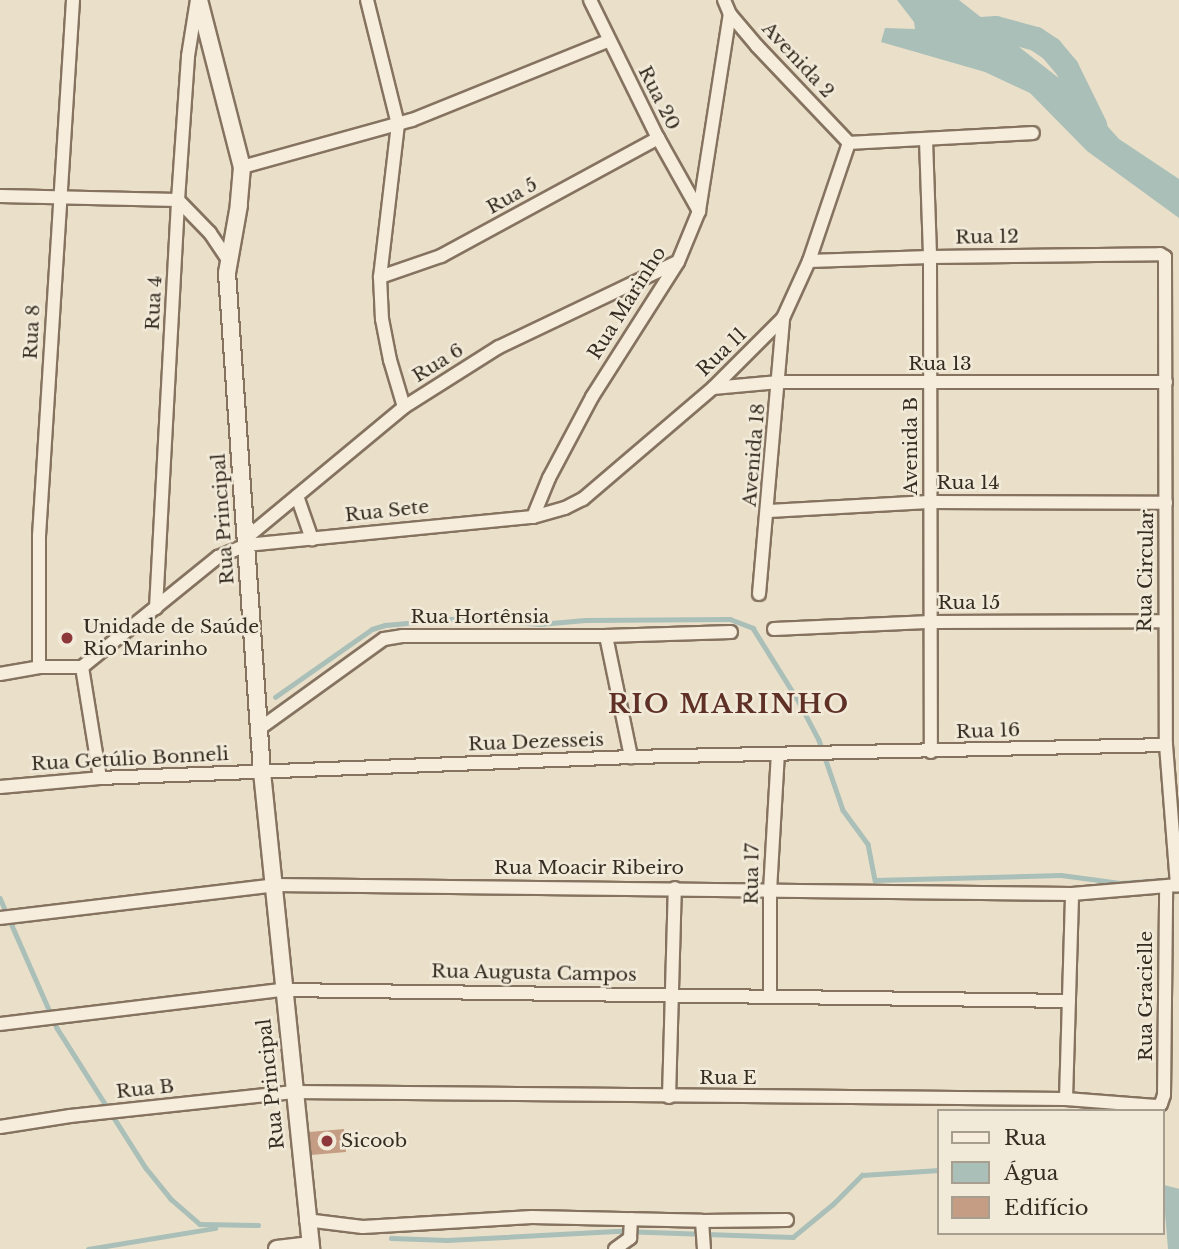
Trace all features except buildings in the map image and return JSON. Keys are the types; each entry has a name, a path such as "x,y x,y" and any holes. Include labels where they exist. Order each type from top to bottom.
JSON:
{"main road":[{"name":"Rua Principal","path":"198,0 242,167 239,205 227,258 262,772 308,1236"},
{"path":"278,1249 308,1236"}],"street":[{"name":"Rua 8","path":"39,667 39,536 73,0"},
{"name":"Rua 4","path":"156,608 178,200 188,56 198,0"},
{"path":"368,0 398,124 380,277 387,346 404,407"},
{"name":"Rua 20","path":"590,0 658,138 699,211"},
{"name":"Avenida 2","path":"724,0 730,15 849,144"},
{"name":"Rua Marinho","path":"533,517 549,478 592,397 678,261 699,211 730,15"},
{"path":"242,167 398,124 608,41"},
{"path":"849,144 1033,133"},
{"name":"Rua 5","path":"380,277 441,256 658,138"},
{"name":"Avenida B","path":"926,140 930,257 931,752"},
{"name":"Rua 11","path":"533,517 565,508 583,499 713,388 783,318 809,261 849,144"},
{"path":"0,196 178,200 210,233 227,258"},
{"name":"Rua 12","path":"809,261 1160,254 1165,257"},
{"name":"Rua Circular","path":"1165,257 1166,745 1175,882"},
{"name":"Rua 6","path":"246,542 404,407 499,346 678,261"},
{"name":"Avenida 18","path":"760,594 783,318"},
{"name":"Rua 13","path":"713,388 779,382 1167,382"},
{"path":"297,496 312,539"},
{"name":"Rua 14","path":"769,511 929,502 1166,503"},
{"name":"Rua Sete","path":"246,542 312,539 533,517"},
{"path":"0,674 39,667 82,667 218,557 246,542"},
{"name":"Rua 15","path":"774,629 931,622 1165,621"},
{"name":"Rua Hortênsia","path":"259,729 384,639 402,636 606,636 731,632"},
{"path":"606,636 631,757"},
{"path":"82,667 100,778"},
{"name":"Rua 16","path":"811,752 931,752 1166,745"},
{"name":"Rua Dezesseis","path":"262,772 811,752"},
{"name":"Rua 17","path":"770,995 770,891 778,754"},
{"name":"Rua Getúlio Bonneli","path":"0,787 100,778 262,772"},
{"name":"Rua Moacir Ribeiro","path":"0,918 275,885 1072,894 1175,882"},
{"name":"Rua Gracielle","path":"1161,1104 1164,1095 1175,882"},
{"path":"669,1097 675,888"},
{"path":"1066,1099 1072,894"},
{"name":"Rua Augusta Campos","path":"0,1024 283,990 1069,1001"},
{"name":"Rua E","path":"293,1092 1066,1099 1150,1108 1161,1104"},
{"name":"Rua B","path":"0,1127 70,1116 293,1092"},
{"path":"308,1236 363,1227 532,1217 703,1234 787,1220"},
{"path":"615,1249 625,1244 631,1226"}],"water":[{"path":"897,0 959,0 1060,79 1083,99 1119,139 1179,179 1179,218 1087,151 1030,93 985,72 881,42 885,28 915,29 914,22"},
{"path":"1165,1189 1179,1189 1179,1249 1168,1249"}],"waterway":[{"name":"RIO MARINHO","path":"931,0 943,23 951,31 996,28 1036,39 1051,49 1067,68 1095,125"},
{"path":"275,697 372,629 385,625 463,618 540,624 585,620 730,619 753,628 799,702 819,740 843,810 868,844 875,880 1061,875 1121,883 1175,879"},
{"path":"0,898 57,1028 146,1168 171,1199 200,1224 258,1225"},
{"path":"391,1238 447,1240 621,1231 793,1237 833,1204 862,1175 937,1170"},
{"path":"1165,1188 1179,1191"},
{"path":"88,1249 215,1228"}],"place":[{"name":"Unidade de Saúde Rio Marinho","path":"67,638"},
{"name":"Sicoob","path":"327,1141"}],"district":[{"name":"RIO MARINHO","path":"729,705"}]}
